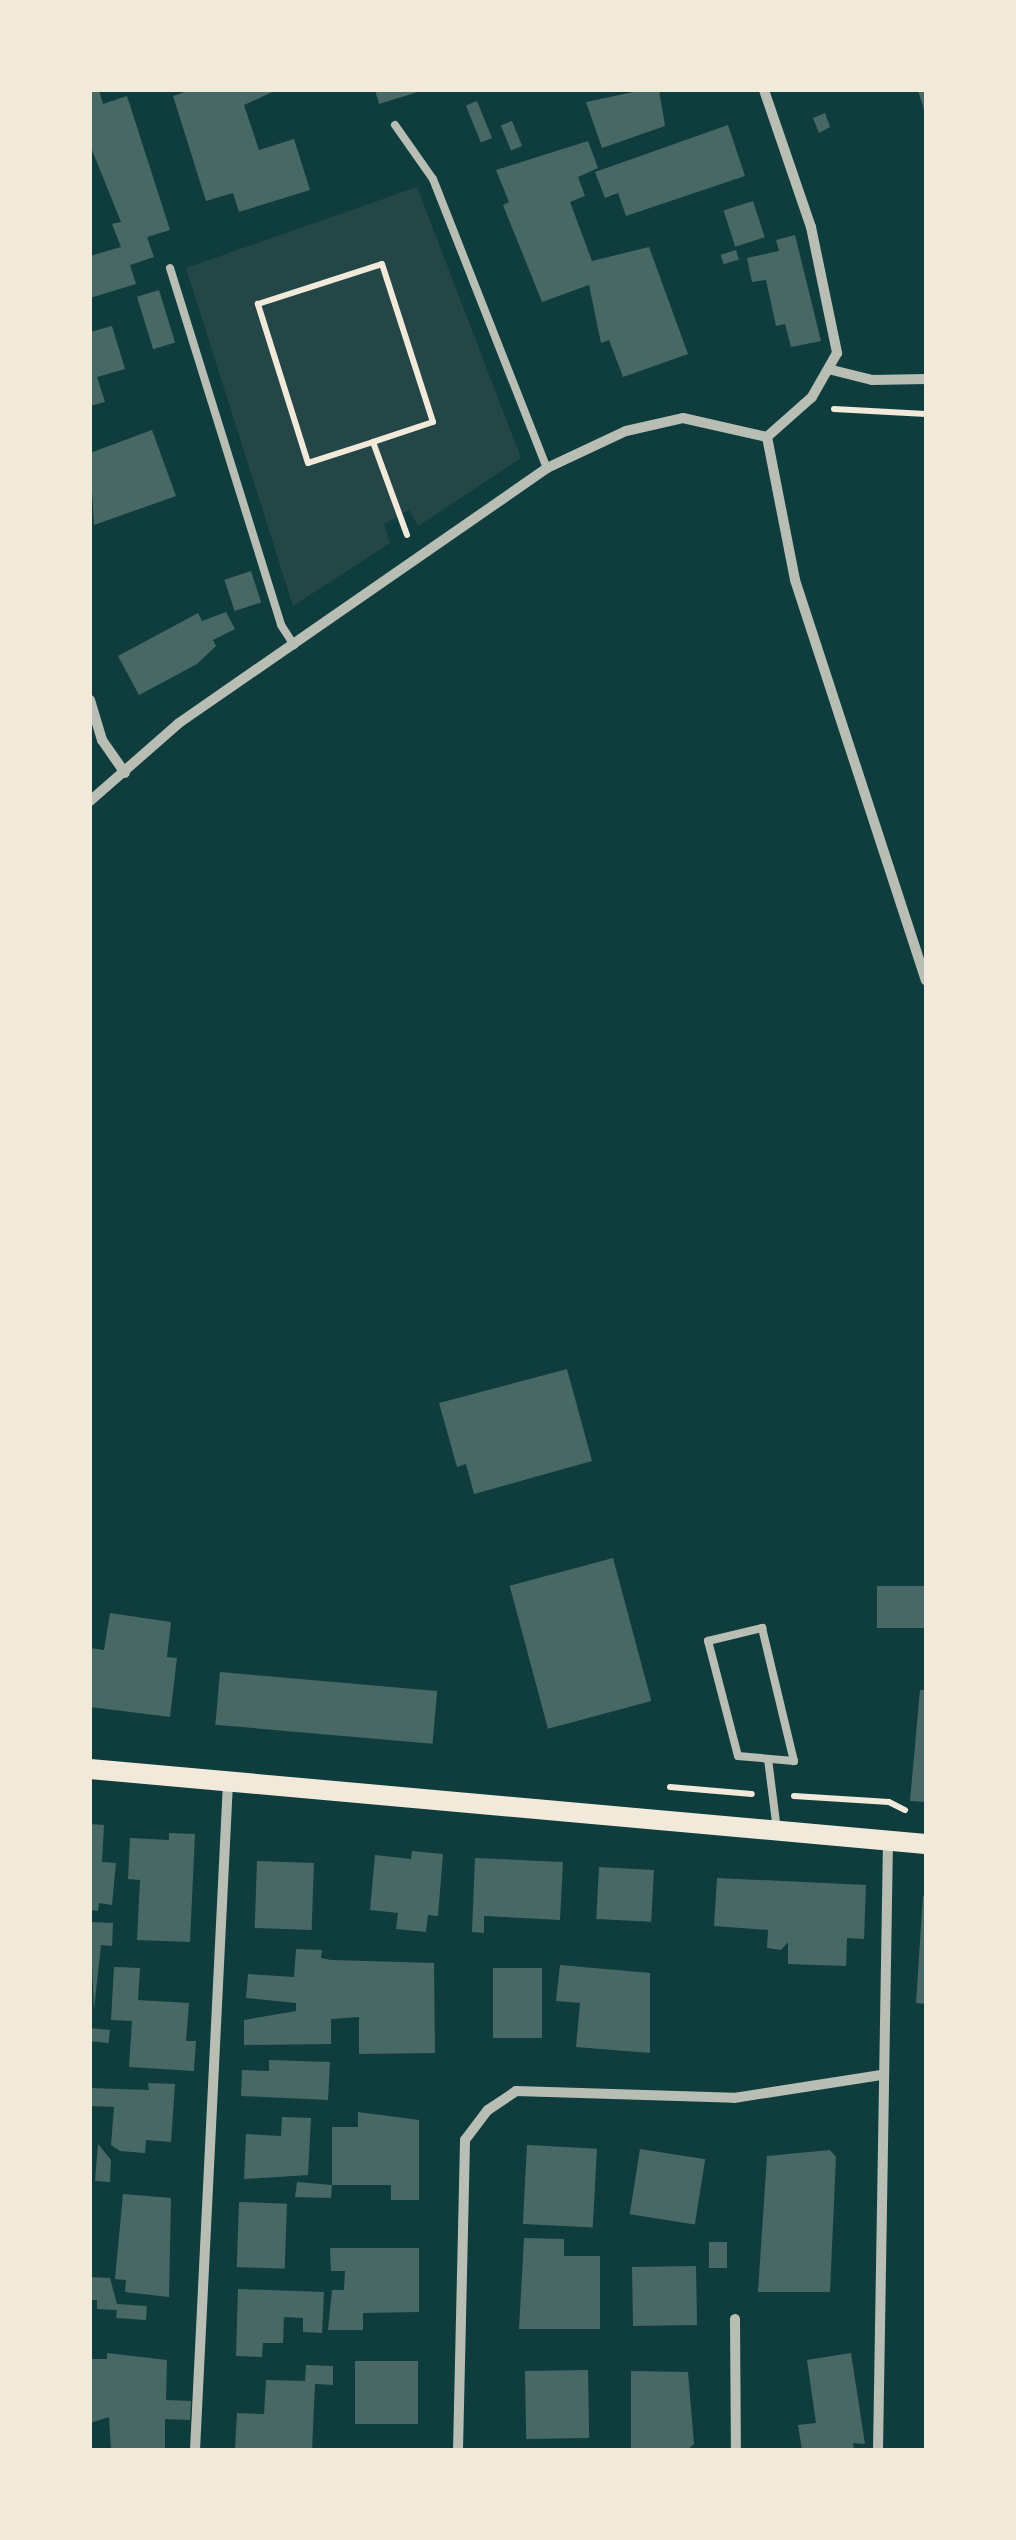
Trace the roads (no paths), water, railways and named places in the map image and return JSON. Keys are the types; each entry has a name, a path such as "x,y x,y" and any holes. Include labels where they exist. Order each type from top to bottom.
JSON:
{"main road":[{"path":"90,1769 926,1844"}],"street":[{"path":"764,90 811,227 836,335 832,370 812,397 767,437"},
{"path":"832,370 872,380 926,379"},
{"path":"90,800 125,774 179,723 547,468 626,430 683,418 767,437"},
{"path":"767,437 796,580 926,980"},
{"path":"90,700 102,740 125,774"},
{"path":"195,2450 228,1782"},
{"path":"878,2450 881,2075 888,1840"},
{"path":"458,2450 465,2140 488,2110 516,2090 734,2098 881,2075"},
{"path":"734,2319 736,2450"}],"lane":[{"path":"395,126 432,179 547,468"},
{"path":"170,268 282,624 294,645"},
{"path":"762,1628 794,1761 768,1759 738,1756 708,1641 762,1628"},
{"path":"768,1759 777,1830"}]}
